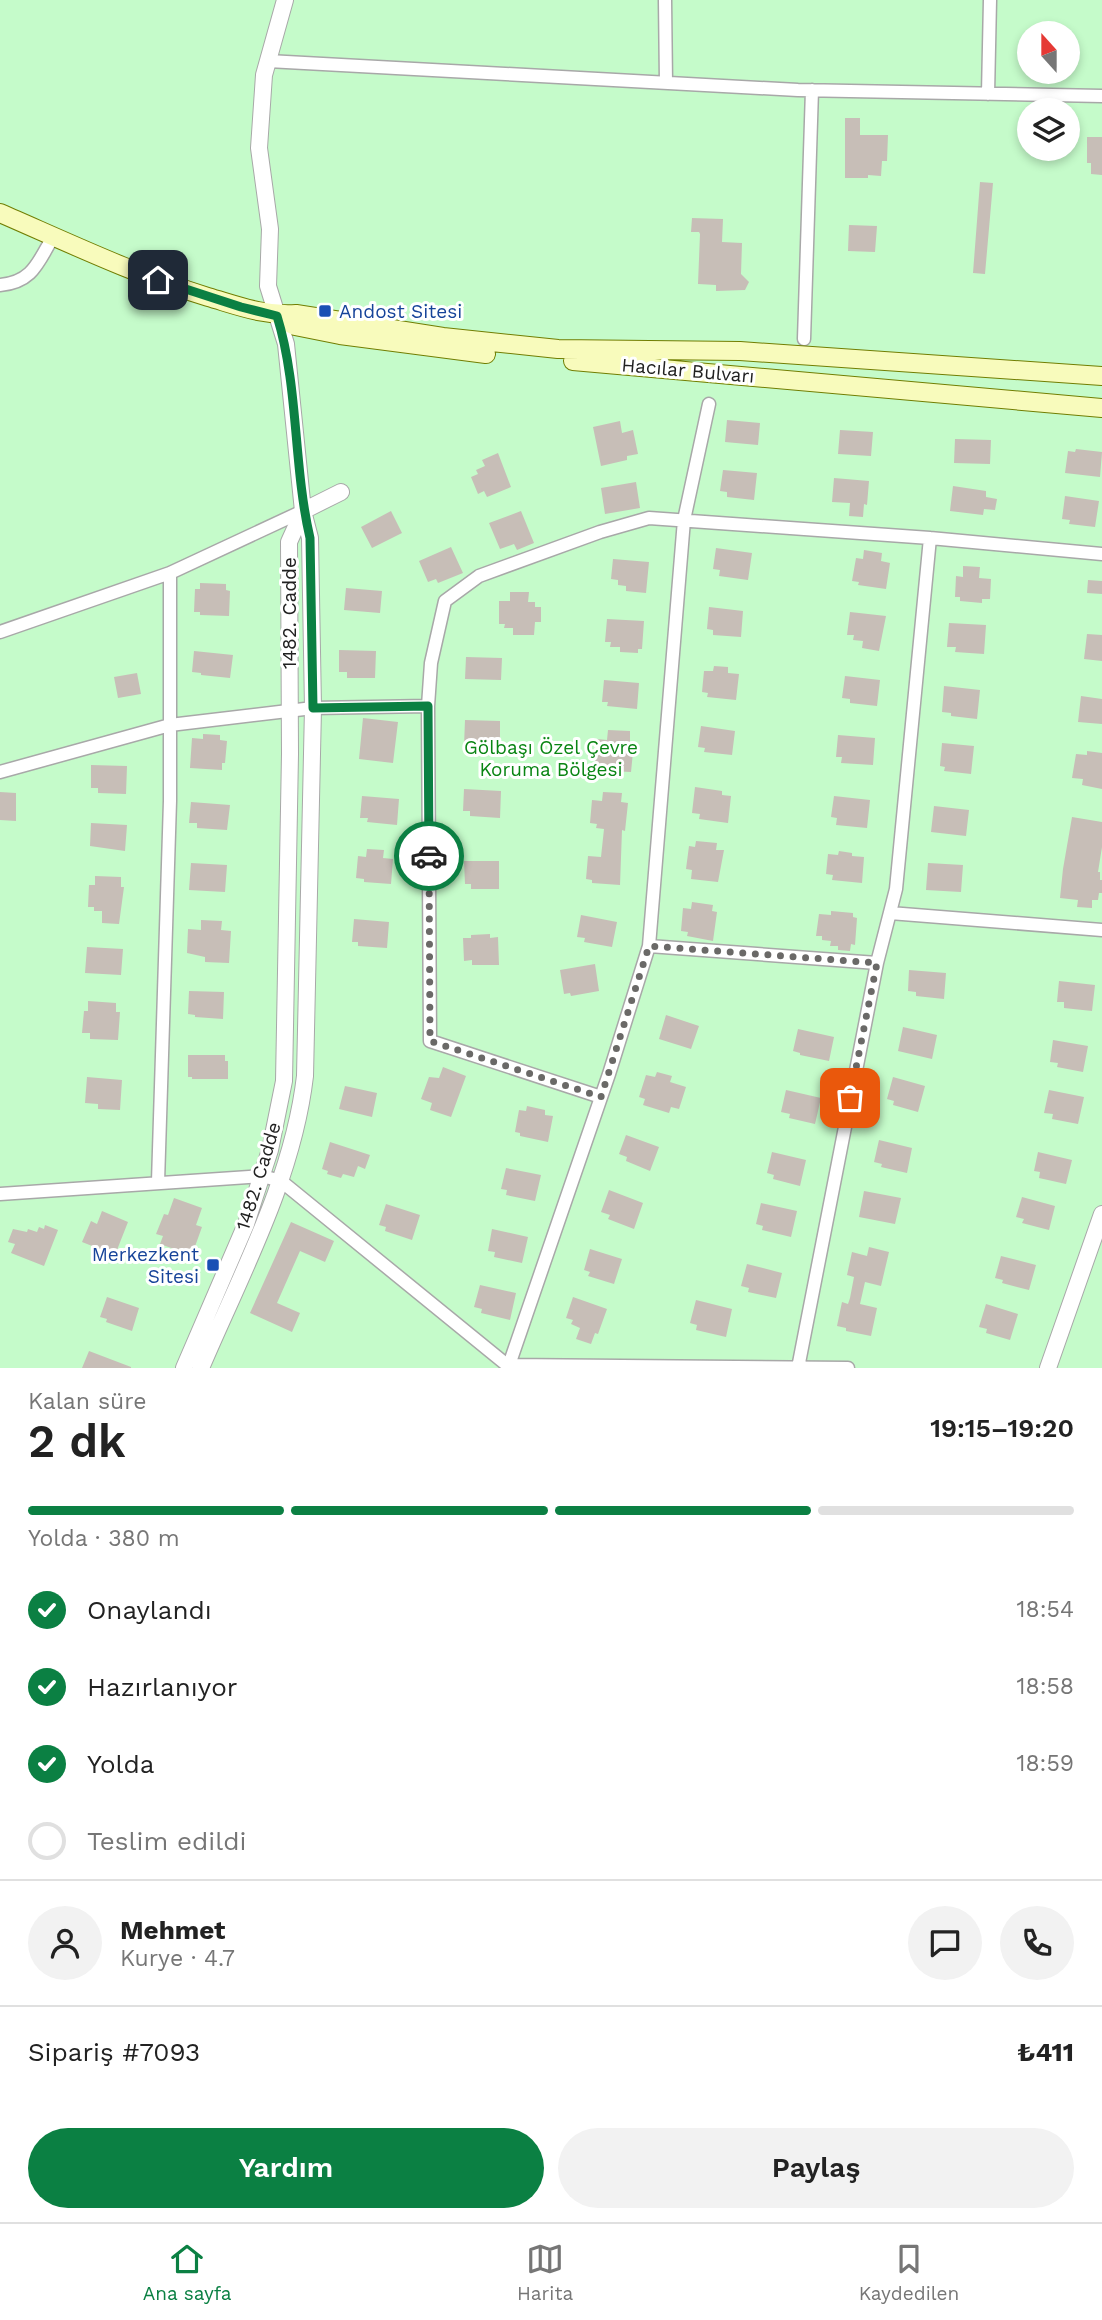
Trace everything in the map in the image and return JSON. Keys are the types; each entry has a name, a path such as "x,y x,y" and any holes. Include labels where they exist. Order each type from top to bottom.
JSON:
{"main road":[{"name":"Hacılar Bulvarı","path":"0,213 158,280 277,316 295,326 330,333 463,352 1102,408"},
{"name":"Hacılar Bulvarı","path":"277,316 296,314 416,333 558,349 740,351 1102,376"}],"street":[{"path":"285,0 264,75 259,148 271,229 268,286 286,344 303,511"},
{"path":"665,0 666,83"},
{"path":"988,94 990,0"},
{"path":"268,61 811,90 1102,96"},
{"path":"804,339 811,90"},
{"path":"0,285 24,279 32,272 53,237"},
{"path":"507,1366 601,1097 649,946 684,520 709,404"},
{"path":"0,632 170,573 341,492"},
{"name":"1482. Cadde","path":"201,1368 281,1181 300,1115 304,1076 313,708 310,538 303,511"},
{"name":"1482. Cadde","path":"184,1368 246,1224 270,1150 284,1081 289,542 303,511"},
{"path":"601,1097 430,1041 428,706 431,663 444,601 479,576 600,532 649,518 930,538 1102,554"},
{"path":"798,1368 877,963 896,889 930,538"},
{"path":"158,1182 170,801 170,573"},
{"path":"0,772 170,725 313,708 428,706"},
{"path":"890,913 1102,930"},
{"path":"649,946 877,963"},
{"path":"0,1194 262,1176 281,1181 507,1366 848,1368"},
{"path":"1048,1368 1102,1214"}],"green space":[{"name":"Gölbaşı Özel Çevre Koruma Bölgesi","path":"0,0 1102,0 1102,1368 0,1368"}],"building":[{"path":"845,118 860,118 860,135 888,135 887,161 882,161 881,176 845,178"},
{"path":"1087,137 1102,137 1102,175 1091,174 1091,163 1087,163"},
{"path":"980,182 993,183 985,274 973,273"},
{"path":"692,218 723,219 722,242 742,243 741,274 749,282 745,290 716,291 716,285 698,284 700,234 691,232"},
{"path":"849,225 877,226 875,252 848,251"},
{"path":"727,420 760,423 758,445 725,442"},
{"path":"620,421 622,433 633,430 638,454 627,456 627,460 601,466 593,427"},
{"path":"840,430 873,432 871,456 838,454"},
{"path":"955,439 991,440 990,464 954,463"},
{"path":"1076,449 1102,452 1100,477 1065,473 1068,451 1075,452"},
{"path":"498,453 511,487 487,497 484,491 478,494 471,477 478,474 476,470 485,466 482,460"},
{"path":"723,470 757,473 754,500 727,497 727,492 720,491"},
{"path":"834,478 869,481 863,517 849,516 850,503 832,502"},
{"path":"636,482 640,508 605,514 601,488"},
{"path":"953,486 986,491 986,497 997,499 995,510 984,509 983,515 950,511"},
{"path":"1065,496 1099,501 1095,527 1069,524 1070,520 1062,519"},
{"path":"391,511 402,533 372,548 361,527"},
{"path":"521,511 534,543 517,550 514,544 500,549 489,523"},
{"path":"451,547 463,573 438,583 436,579 428,582 419,561"},
{"path":"716,548 752,553 748,580 719,576 720,570 713,569"},
{"path":"864,550 882,553 881,561 890,563 886,589 858,585 859,582 852,581 856,558 863,559"},
{"path":"613,559 649,562 646,593 626,591 626,586 618,585 618,580 611,579"},
{"path":"963,566 980,567 979,578 991,579 990,599 982,599 982,603 960,601 960,597 955,597 956,576 963,577"},
{"path":"1088,580 1102,581 1102,594 1087,593"},
{"path":"200,583 226,584 226,590 230,591 229,616 200,615 200,612 194,612 195,589 200,589"},
{"path":"346,588 382,591 380,613 344,610"},
{"path":"510,592 529,592 528,602 535,602 535,607 541,607 541,622 535,622 534,635 513,635 513,628 504,628 505,624 499,624 499,601 510,601"},
{"path":"709,607 743,611 741,637 713,635 713,630 707,629"},
{"path":"850,612 886,616 879,651 862,648 863,641 853,640 854,635 847,635"},
{"path":"607,619 644,621 642,649 638,649 638,653 620,652 620,647 610,647 611,642 605,642"},
{"path":"949,623 986,625 984,654 955,652 956,647 947,647"},
{"path":"1087,634 1102,635 1102,661 1084,659"},
{"path":"339,650 376,651 375,678 347,678 347,672 339,672"},
{"path":"194,651 233,655 230,678 192,672"},
{"path":"466,657 502,658 501,680 465,679"},
{"path":"714,666 728,667 728,673 739,674 736,700 707,697 708,693 702,692 704,671 713,671"},
{"path":"137,673 141,694 118,698 114,677"},
{"path":"845,676 880,680 877,706 850,703 850,699 842,698"},
{"path":"604,680 639,683 637,709 607,706 608,702 602,702"},
{"path":"944,686 980,690 977,719 951,716 951,713 942,712"},
{"path":"1081,696 1102,699 1102,724 1078,722"},
{"path":"363,718 398,722 393,763 359,759"},
{"path":"465,720 500,721 500,747 464,746"},
{"path":"701,726 735,731 732,755 704,752 705,748 698,747"},
{"path":"608,730 630,731 630,742 634,742 631,772 610,771 610,768 595,766 597,739 607,740"},
{"path":"203,734 220,735 220,740 227,741 222,770 190,768 192,738 203,739"},
{"path":"838,735 875,738 873,765 841,763 842,757 836,757"},
{"path":"942,743 974,746 971,774 944,771 945,767 940,766"},
{"path":"1087,751 1102,753 1102,789 1082,785 1083,779 1072,778 1076,754 1087,755"},
{"path":"91,765 127,766 126,794 98,793 98,788 91,788"},
{"path":"695,787 722,791 722,795 731,796 728,823 699,819 700,814 692,813"},
{"path":"464,789 501,791 500,818 470,816 470,811 463,811"},
{"path":"0,792 16,793 16,821 0,820"},
{"path":"603,792 622,793 621,802 628,803 625,831 622,830 620,885 592,883 592,880 586,879 588,856 601,857 604,829 596,828 597,824 590,823 592,800 602,801"},
{"path":"362,796 399,799 397,825 367,822 368,818 360,818"},
{"path":"834,796 870,800 867,828 836,825 837,818 831,817"},
{"path":"191,802 230,805 227,830 197,828 197,823 189,823"},
{"path":"934,806 969,810 966,836 931,832"},
{"path":"1072,817 1102,822 1098,872 1102,880 1102,893 1099,893 1098,900 1092,900 1092,908 1077,907 1078,900 1060,898"},
{"path":"91,823 127,825 125,851 90,846"},
{"path":"696,841 717,843 716,850 724,850 718,882 691,879 692,870 686,869 689,846 695,847"},
{"path":"367,849 384,850 383,858 393,859 391,884 364,882 364,879 356,878 358,856 366,857"},
{"path":"839,851 864,857 862,883 832,880 833,875 826,874 828,854 838,855"},
{"path":"464,861 499,861 499,889 471,889 471,884 465,884"},
{"path":"191,863 227,865 225,892 189,890"},
{"path":"928,863 963,865 961,892 926,890"},
{"path":"95,876 121,877 121,887 124,887 119,924 102,923 102,911 94,911 94,907 88,907 89,885 95,885"},
{"path":"692,902 713,905 712,911 717,912 713,941 687,936 688,932 681,931 683,908 691,909"},
{"path":"831,911 853,913 853,917 857,918 855,945 851,944 850,951 838,950 838,946 830,946 831,941 816,936 819,914 831,915"},
{"path":"581,915 617,922 612,947 584,942 585,938 577,937"},
{"path":"354,919 389,922 387,948 358,946 358,942 352,942"},
{"path":"201,920 222,921 221,930 231,931 229,963 205,962 205,957 187,953 188,929 201,930"},
{"path":"490,934 490,938 498,937 499,965 472,965 472,960 464,961 463,938"},
{"path":"87,947 123,949 121,975 85,973"},
{"path":"595,964 599,991 571,996 570,993 564,994 560,970"},
{"path":"909,970 946,973 944,999 916,996 916,992 908,991"},
{"path":"1059,981 1095,985 1092,1011 1064,1008 1064,1002 1057,1002"},
{"path":"189,991 224,992 223,1019 188,1014"},
{"path":"88,1001 116,1003 116,1012 120,1012 118,1040 90,1039 90,1033 82,1033"},
{"path":"666,1015 699,1026 691,1049 659,1039"},
{"path":"903,1027 937,1035 932,1059 898,1051"},
{"path":"798,1029 834,1037 829,1061 793,1051"},
{"path":"1053,1040 1088,1046 1083,1072 1057,1067 1058,1063 1050,1062"},
{"path":"188,1055 225,1055 225,1061 228,1061 228,1079 188,1077"},
{"path":"443,1067 466,1076 451,1117 430,1110 432,1103 421,1099 429,1077 439,1078"},
{"path":"657,1072 672,1076 670,1082 686,1087 679,1109 671,1107 669,1113 643,1105 645,1099 639,1097 646,1075 655,1077"},
{"path":"87,1077 122,1080 120,1110 98,1109 98,1104 85,1103"},
{"path":"893,1077 925,1086 918,1112 893,1105 894,1101 887,1099"},
{"path":"345,1086 377,1093 372,1117 339,1109"},
{"path":"786,1090 821,1098 815,1124 789,1118 790,1114 781,1112"},
{"path":"1049,1090 1084,1097 1078,1124 1052,1119 1053,1114 1044,1113"},
{"path":"527,1106 545,1110 545,1115 553,1116 548,1142 520,1136 520,1133 515,1132 519,1110 526,1111"},
{"path":"626,1135 659,1147 650,1171 626,1161 627,1157 619,1154"},
{"path":"879,1140 912,1148 907,1173 881,1167 882,1164 874,1162"},
{"path":"330,1142 370,1155 365,1169 358,1166 354,1177 343,1174 341,1178 327,1174 328,1171 322,1169"},
{"path":"772,1152 806,1160 800,1186 773,1179 774,1175 767,1173"},
{"path":"1038,1152 1072,1160 1066,1184 1039,1178 1040,1172 1034,1171"},
{"path":"506,1168 541,1175 535,1201 506,1195 507,1190 501,1189"},
{"path":"609,1190 643,1203 634,1229 608,1219 610,1215 601,1212"},
{"path":"864,1191 901,1198 895,1224 859,1217"},
{"path":"1022,1197 1055,1206 1049,1230 1022,1223 1024,1219 1016,1217"},
{"path":"174,1198 202,1208 196,1225 202,1227 193,1252 186,1250 185,1253 160,1244 163,1236 156,1234 164,1214 168,1215"},
{"path":"761,1203 797,1211 791,1237 762,1230 763,1226 756,1224"},
{"path":"386,1204 420,1215 412,1240 385,1231 386,1227 379,1225"},
{"path":"102,1211 128,1222 115,1255 82,1242 91,1221 97,1224"},
{"path":"291,1222 334,1241 325,1262 300,1251 277,1303 300,1313 292,1332 250,1313"},
{"path":"45,1225 58,1230 44,1266 11,1253 15,1244 8,1242 13,1229 37,1232 39,1227 44,1229"},
{"path":"492,1229 528,1237 522,1263 494,1257 495,1252 488,1251"},
{"path":"869,1247 889,1252 881,1286 865,1282 860,1304 877,1308 871,1336 846,1331 846,1328 837,1326 842,1302 848,1304 850,1298 854,1277 847,1275 852,1252 867,1256"},
{"path":"590,1249 622,1259 614,1284 588,1276 590,1272 584,1270"},
{"path":"1001,1256 1036,1265 1029,1290 1002,1283 1003,1280 995,1278"},
{"path":"747,1264 782,1273 776,1298 748,1292 749,1288 741,1286"},
{"path":"480,1285 516,1293 510,1320 481,1313 482,1309 474,1307"},
{"path":"107,1297 139,1308 132,1331 106,1322 107,1319 100,1317"},
{"path":"573,1297 607,1309 598,1334 595,1333 591,1344 576,1339 580,1328 571,1324 573,1320 566,1318"},
{"path":"696,1300 732,1309 726,1337 696,1330 697,1325 690,1323"},
{"path":"986,1304 1018,1314 1010,1340 986,1333 987,1329 979,1327"},
{"path":"89,1351 131,1367 131,1368 82,1368"}],"way so far":[{"path":"429,856 430,1041 601,1097 649,946 877,963 850,1098"}],"place":[{"name":"Andost Sitesi","path":"325,311"},
{"name":"Merkezkent Sitesi","path":"213,1265"}],"route":[{"path":"158,280 277,316 286,344 303,511 310,538 313,708 428,706 429,856"}]}
